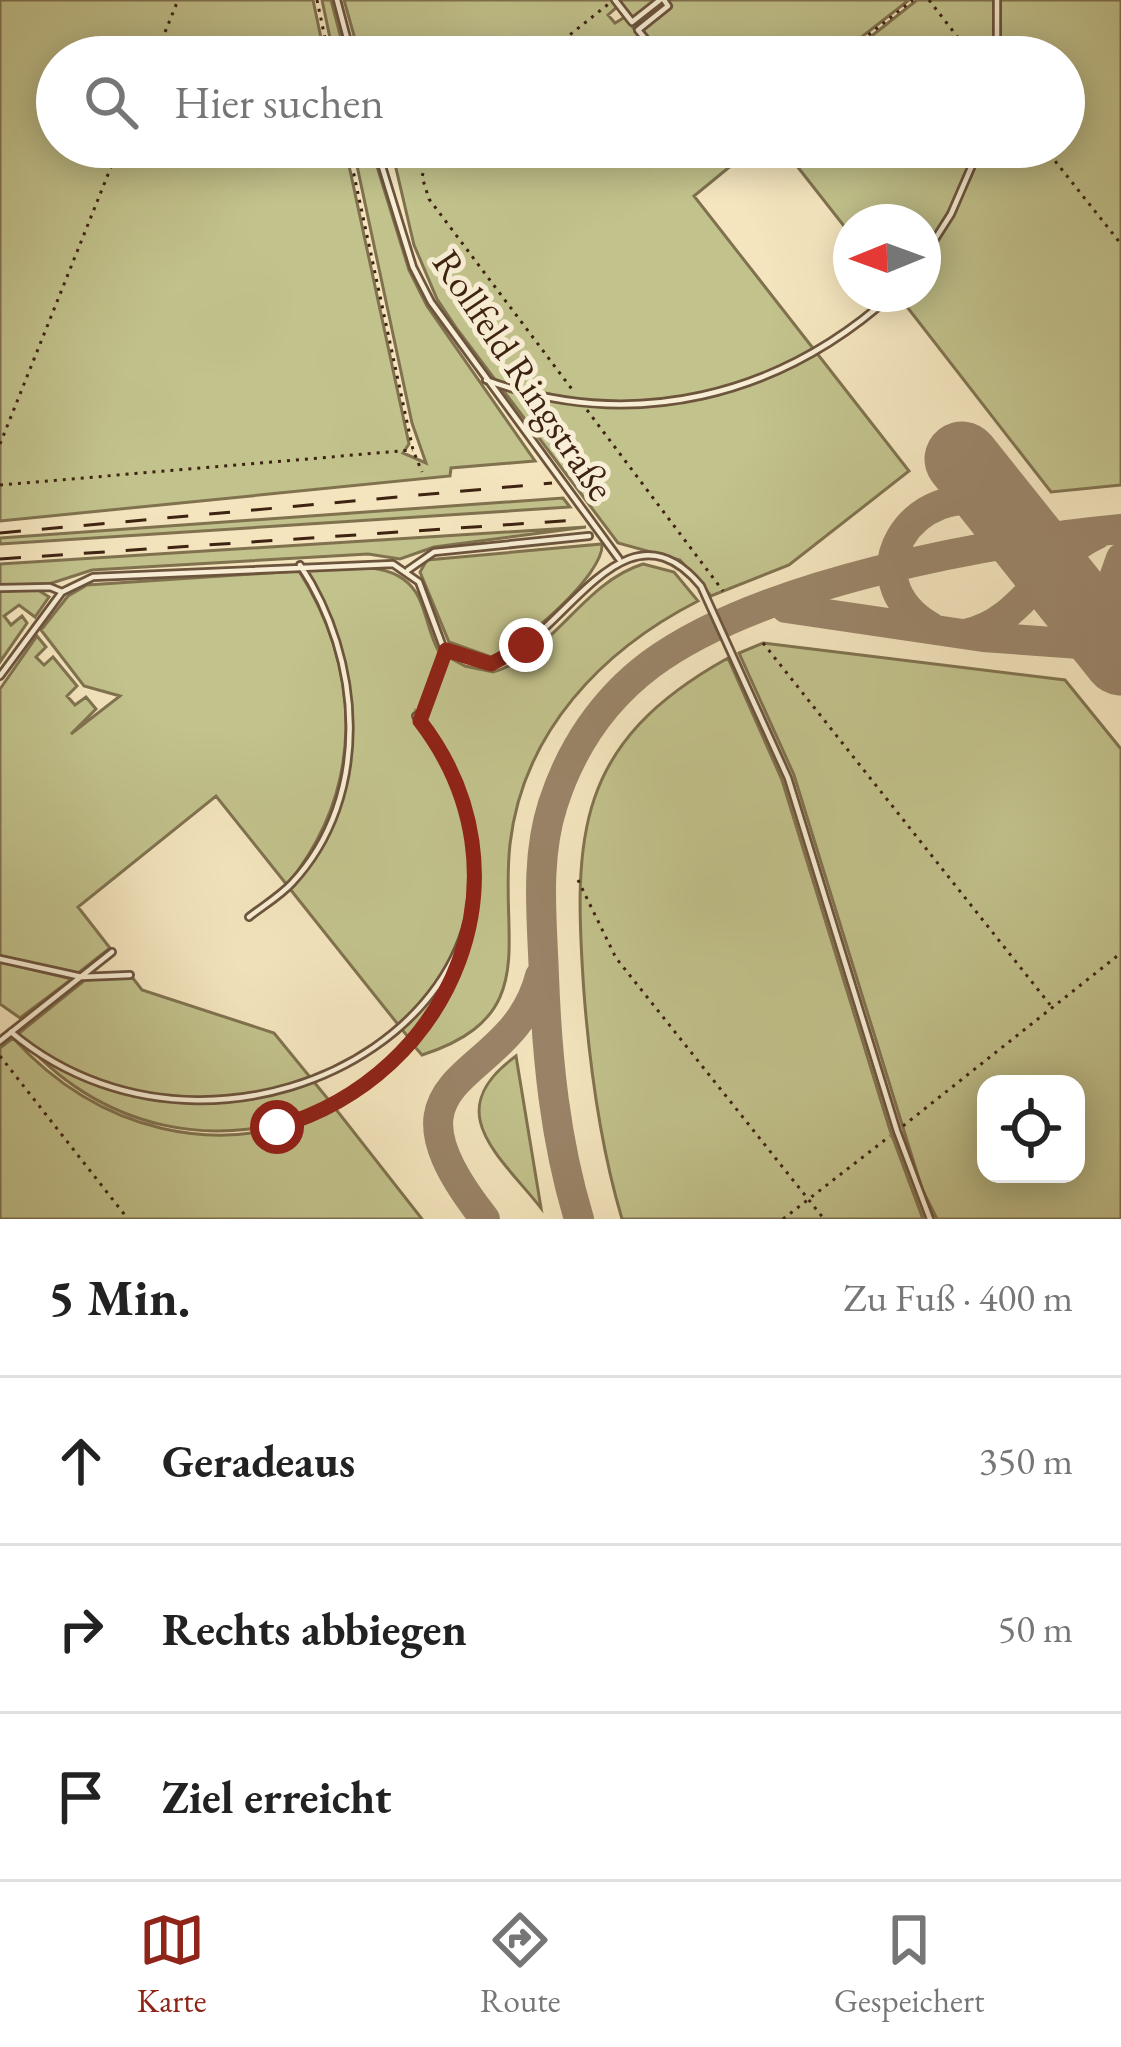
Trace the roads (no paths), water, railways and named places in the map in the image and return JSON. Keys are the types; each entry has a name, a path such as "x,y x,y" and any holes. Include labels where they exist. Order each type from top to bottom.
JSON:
{"lane":[{"path":"337,0 346,36"},
{"path":"615,0 632,22 662,0 668,6 638,30 643,36"},
{"path":"997,0 997,36"},
{"name":"Rollfeld Ringstraße","path":"382,168 413,267 486,380 619,559"},
{"path":"941,230 971,168"},
{"path":"486,380 581,402 651,405 748,384 816,352 869,312"},
{"path":"408,570 434,552 589,536"},
{"path":"0,676 62,592 93,577 364,562 408,570 426,596 446,650 479,663 504,661 619,559 659,557 677,564 701,586 788,778 897,1131 930,1219"},
{"path":"249,917 291,885 315,850 333,812 348,751 349,691 342,653 329,616 300,566"},
{"path":"0,588 50,587 62,592"},
{"path":"418,718 449,769 469,827 474,890 463,952"},
{"path":"0,1041 112,952"},
{"path":"0,959 82,977 130,975"},
{"path":"11,1032 28,1052"}],"railway":[{"path":"0,533 552,483"},
{"path":"0,559 577,520"}]}
